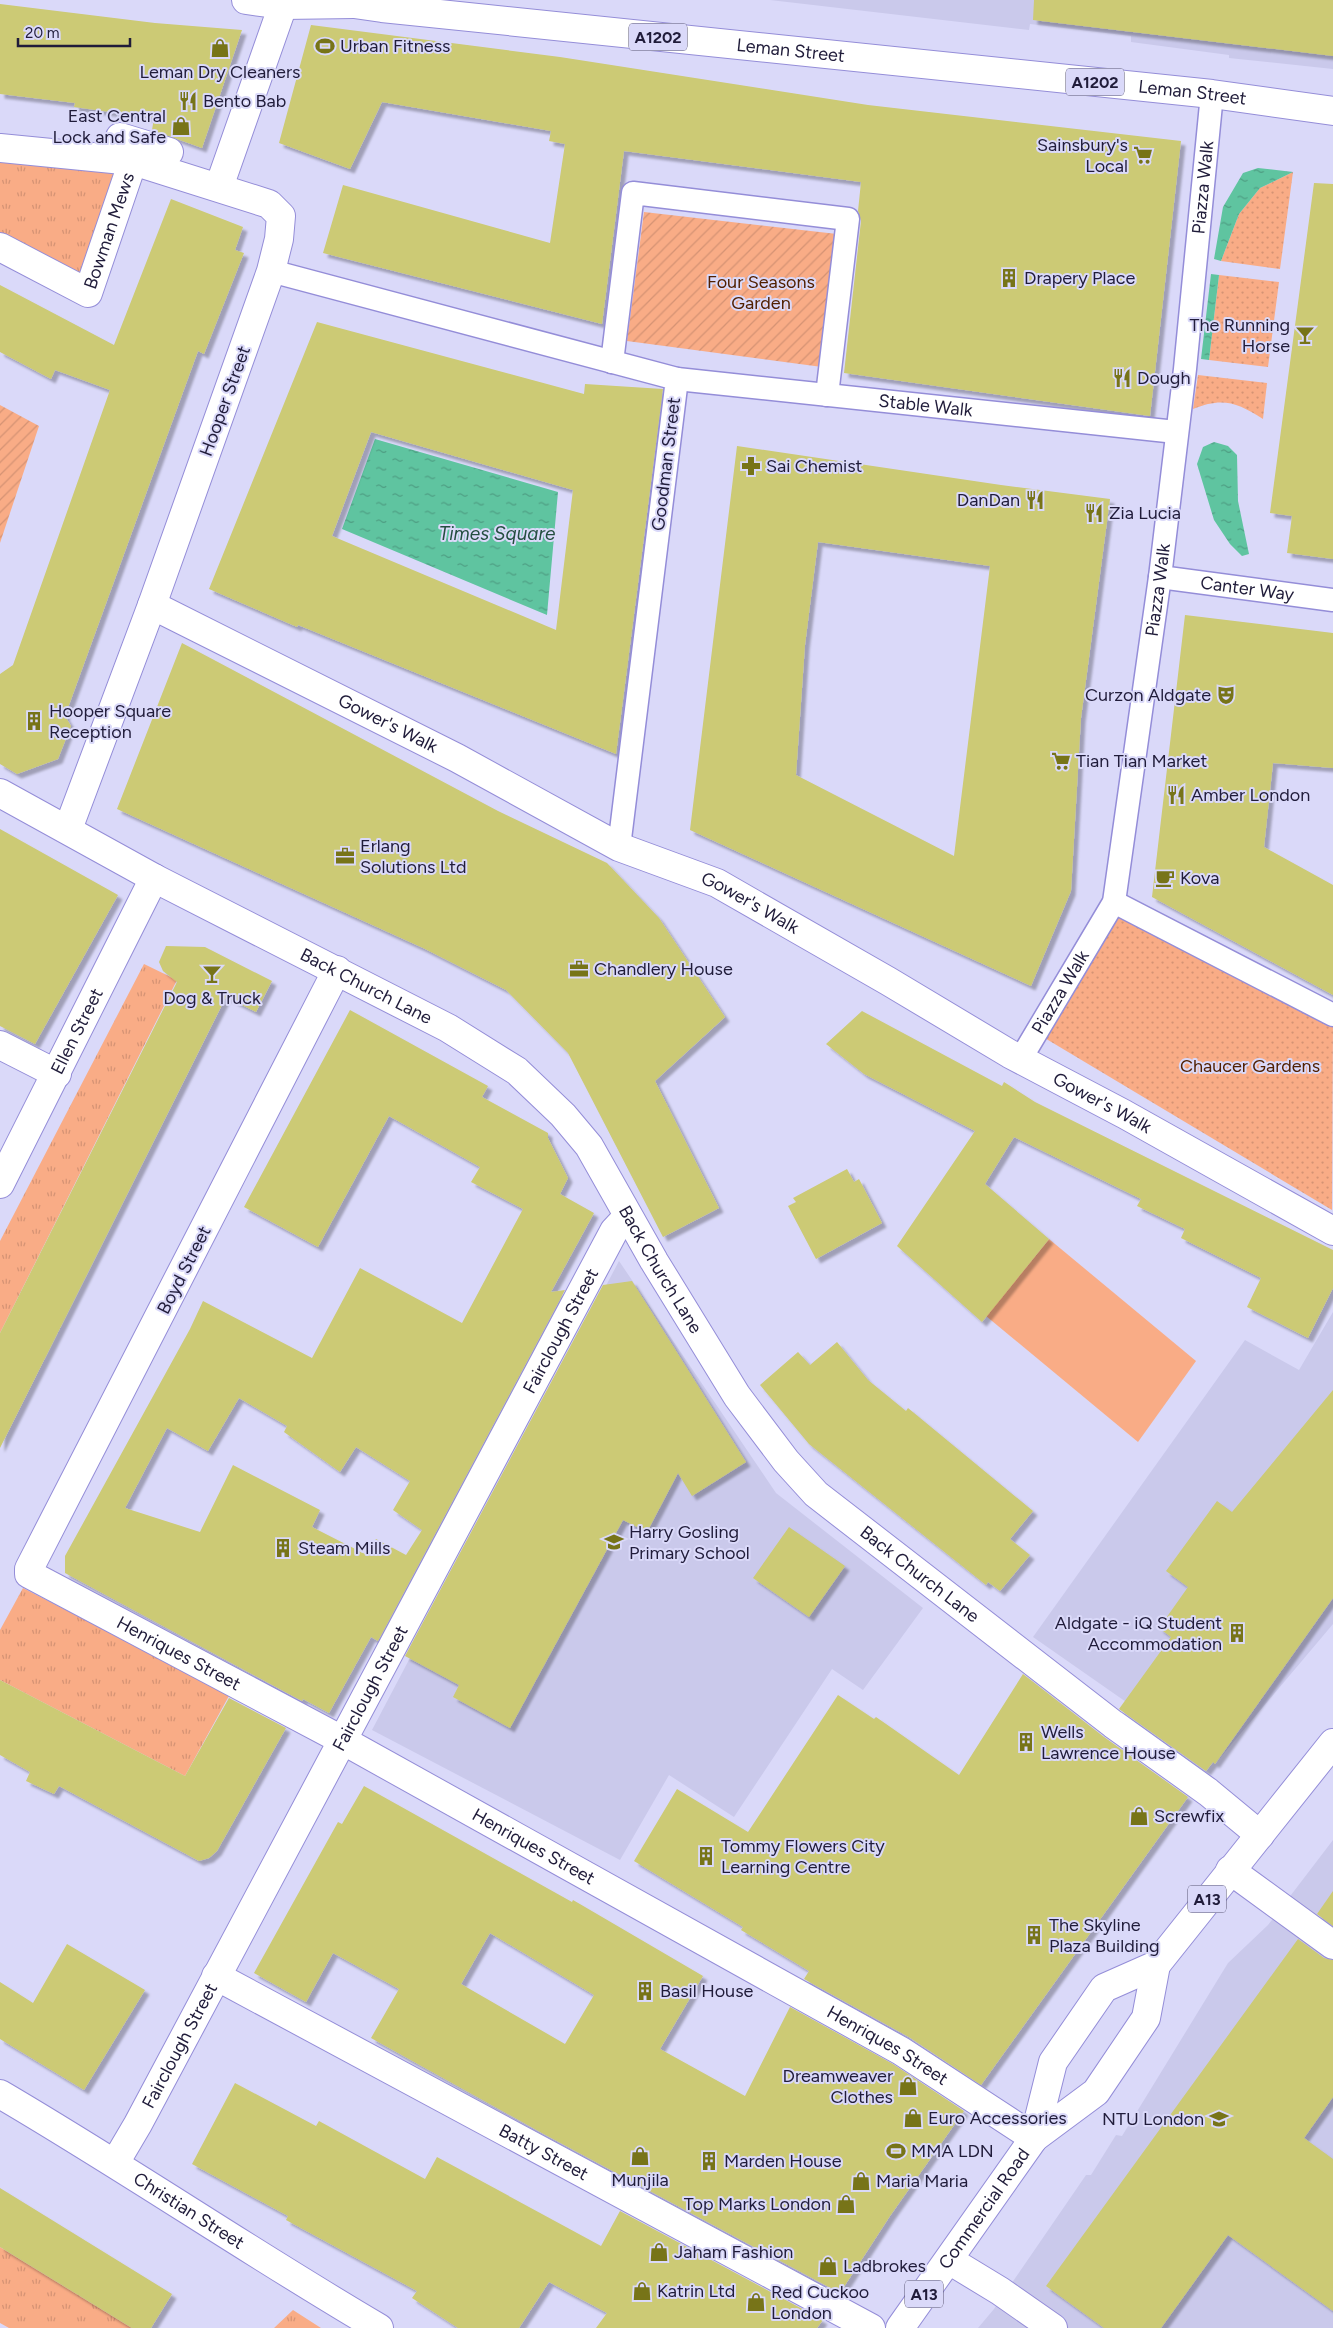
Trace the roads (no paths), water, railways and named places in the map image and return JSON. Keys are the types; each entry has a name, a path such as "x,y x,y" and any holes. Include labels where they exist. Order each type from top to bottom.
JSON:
{"main road":[{"name":"Leman Street","path":"246,0 283,5 350,2 1212,94 1333,111"},
{"path":"222,178 283,5"},
{"name":"Bowman Mews","path":"0,148 127,149 222,178"},
{"name":"Bowman Mews","path":"0,247 88,293 127,149"},
{"name":"Hooper Street","path":"68,829 152,605 271,271 279,238 281,216 269,204 222,178"},
{"name":"Gower's Walk","path":"152,605 457,758 619,847 717,882 1020,1060 1124,1114 1333,1231"},
{"name":"Back Church Lane","path":"0,793 154,878 448,1028 517,1071 563,1115 589,1146 654,1261 737,1396 786,1461 816,1494 1098,1713 1208,1792 1260,1835"},
{"name":"Ellen Street","path":"0,1184 154,878"},
{"name":"Boyd Street","path":"29,1569 337,970"},
{"path":"0,1045 57,1074"},
{"name":"Fairclough Street","path":"115,2162 614,1231 628,1216"},
{"name":"Henriques Street","path":"29,1569 29,1574 35,1579 342,1740 901,2051 1034,2138"},
{"name":"Commercial Road","path":"1034,2138 1053,2062 1104,1988 1156,1964 1333,1743"},
{"path":"1230,1870 1333,1945"},
{"name":"Commercial Road","path":"900,2328 1034,2138 1096,2092 1146,2018 1156,1964"},
{"name":"Batty Street","path":"216,1976 871,2328"},
{"name":"Christian Street","path":"0,2094 115,2162 265,2260 379,2328"},
{"path":"949,2260 1000,2291 1053,2328"}],"street":[{"name":"Piazza Walk","path":"1020,1060 1114,902 1160,577 1185,369 1212,94"},
{"path":"612,362 633,193 848,220 827,395"},
{"name":"Goodman Street","path":"271,271 677,379 619,847"},
{"name":"Stable Walk","path":"677,379 1176,432"},
{"name":"Canter Way","path":"1160,577 1333,600"},
{"path":"1114,902 1333,1015"}],"water":[{"path":"1258,168 1293,172 1260,188 1239,214 1221,261 1214,259 1223,207 1243,173"},
{"path":"1211,274 1219,275 1209,360 1201,359"},
{"name":"Times Square","path":"375,439 558,492 547,615 342,529"},
{"path":"1214,442 1228,446 1237,455 1238,501 1249,554 1242,556 1230,544 1214,520 1197,464 1203,447"}],"place":[{"name":"Urban Fitness","path":"325,46"},
{"name":"Leman Dry Cleaners","path":"220,48"},
{"name":"Bento Bab","path":"188,101"},
{"name":"East Central Lock and Safe","path":"181,126"},
{"name":"Sainsbury's Local","path":"1143,155"},
{"name":"Drapery Place","path":"1009,278"},
{"name":"The Running Horse","path":"1305,335"},
{"name":"Dough","path":"1122,378"},
{"name":"Sai Chemist","path":"751,466"},
{"name":"DanDan","path":"1035,500"},
{"name":"Zia Lucia","path":"1094,513"},
{"name":"Curzon Aldgate","path":"1226,695"},
{"name":"Hooper Square Reception","path":"34,721"},
{"name":"Tian Tian Market","path":"1061,761"},
{"name":"Amber London","path":"1176,795"},
{"name":"Erlang Solutions Ltd","path":"345,856"},
{"name":"Kova","path":"1165,878"},
{"name":"Chandlery House","path":"579,969"},
{"name":"Dog & Truck","path":"212,974"},
{"name":"Harry Gosling Primary School","path":"614,1542"},
{"name":"Steam Mills","path":"283,1548"},
{"name":"Aldgate - iQ Student Accommodation","path":"1237,1633"},
{"name":"Wells Lawrence House","path":"1026,1742"},
{"name":"Screwfix","path":"1139,1816"},
{"name":"Tommy Flowers City Learning Centre","path":"706,1856"},
{"name":"The Skyline Plaza Building","path":"1034,1935"},
{"name":"Basil House","path":"645,1991"},
{"name":"Dreamweaver Clothes","path":"908,2086"},
{"name":"Euro Accessories","path":"913,2118"},
{"name":"NTU London","path":"1219,2119"},
{"name":"MMA LDN","path":"896,2151"},
{"name":"Munjila","path":"640,2156"},
{"name":"Marden House","path":"709,2161"},
{"name":"Maria Maria","path":"861,2181"},
{"name":"Top Marks London","path":"846,2204"},
{"name":"Jaham Fashion","path":"659,2252"},
{"name":"Ladbrokes","path":"828,2266"},
{"name":"Katrin Ltd","path":"642,2291"},
{"name":"Red Cuckoo London","path":"756,2302"}],"park label":[{"name":"Four Seasons Garden","path":"761,292"},
{"name":"Chaucer Gardens","path":"1250,1066"}]}
